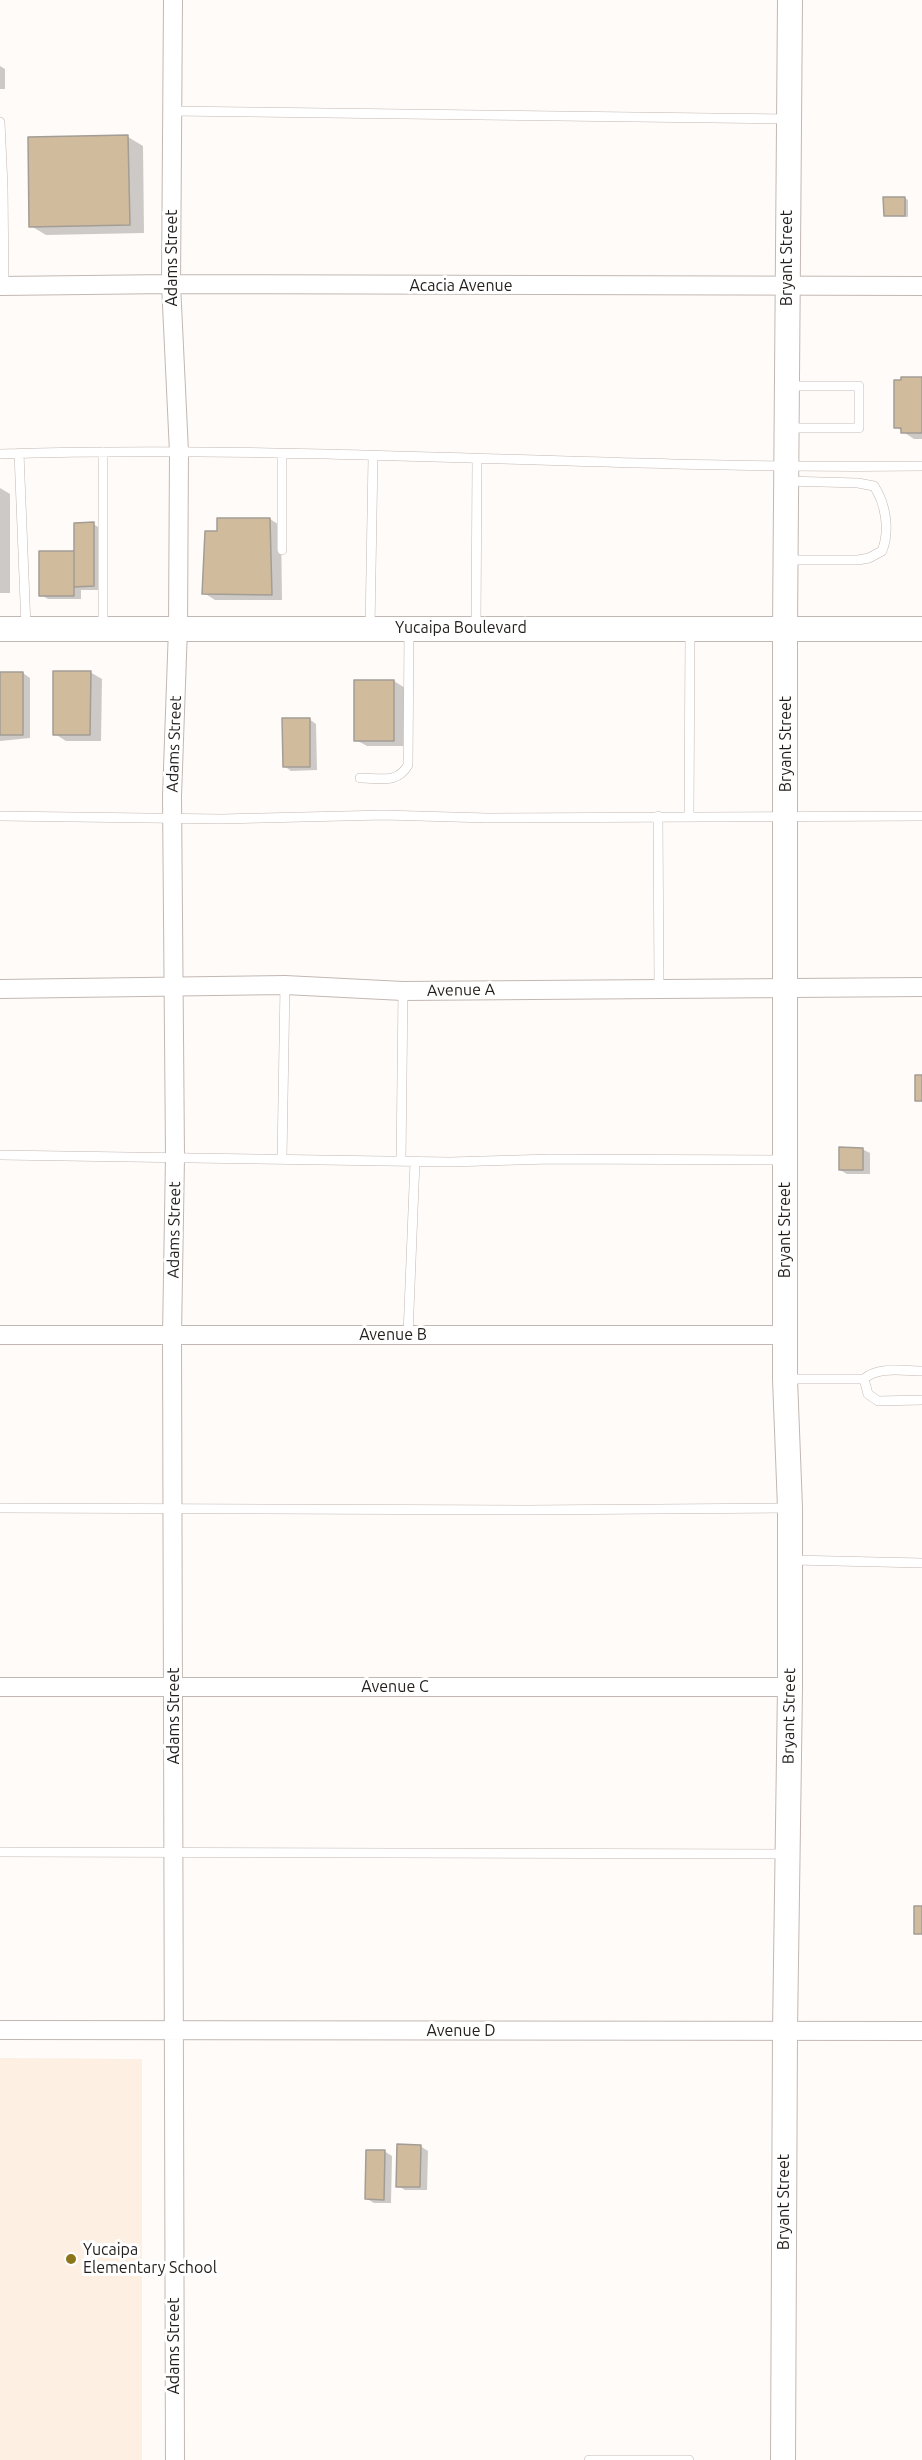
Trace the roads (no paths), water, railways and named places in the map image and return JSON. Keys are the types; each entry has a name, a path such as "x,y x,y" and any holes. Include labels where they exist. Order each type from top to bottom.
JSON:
{"street":[{"name":"Adams Street","path":"173,0 171,284 179,452 178,628 173,817 175,2460"},
{"name":"Bryant Street","path":"783,2460 785,2031 790,1687 790,1508 785,1379 785,628 790,0"},
{"name":"Acacia Avenue","path":"2,286 171,284 922,286"},
{"name":"Yucaipa Boulevard","path":"0,629 922,629"},
{"name":"Avenue A","path":"0,989 285,985 403,991 922,987"},
{"name":"Avenue B","path":"0,1335 785,1335"},
{"name":"Avenue C","path":"0,1687 790,1687"},
{"name":"Avenue D","path":"0,2030 922,2031"}],"lane":[{"path":"173,111 789,119"},
{"path":"0,122 3,187 2,286"},
{"path":"786,386 859,386 859,428 786,428"},
{"path":"103,452 103,629"},
{"path":"0,454 179,452 477,459 786,474 873,486 882,502 886,532 882,551 869,558 786,560"},
{"path":"19,453 26,629"},
{"path":"282,454 282,550"},
{"path":"370,628 373,457"},
{"path":"476,628 477,459"},
{"path":"786,474 922,466"},
{"path":"360,778 396,779 404,773 408,765 409,628"},
{"path":"689,816 690,628"},
{"path":"0,816 922,816"},
{"path":"658,816 659,988"},
{"path":"282,1158 285,985"},
{"path":"401,1161 403,991"},
{"path":"0,1155 401,1161 785,1160"},
{"path":"408,1335 415,1161"},
{"path":"785,1379 864,1380 870,1374 878,1371 922,1371"},
{"path":"864,1380 868,1394 878,1401 922,1400"},
{"path":"0,1508 527,1510 790,1508"},
{"path":"790,1560 922,1563"},
{"path":"0,1852 787,1854"},
{"path":"589,2460 689,2460"}],"place":[{"name":"Yucaipa Elementary School","path":"71,2259"}]}
